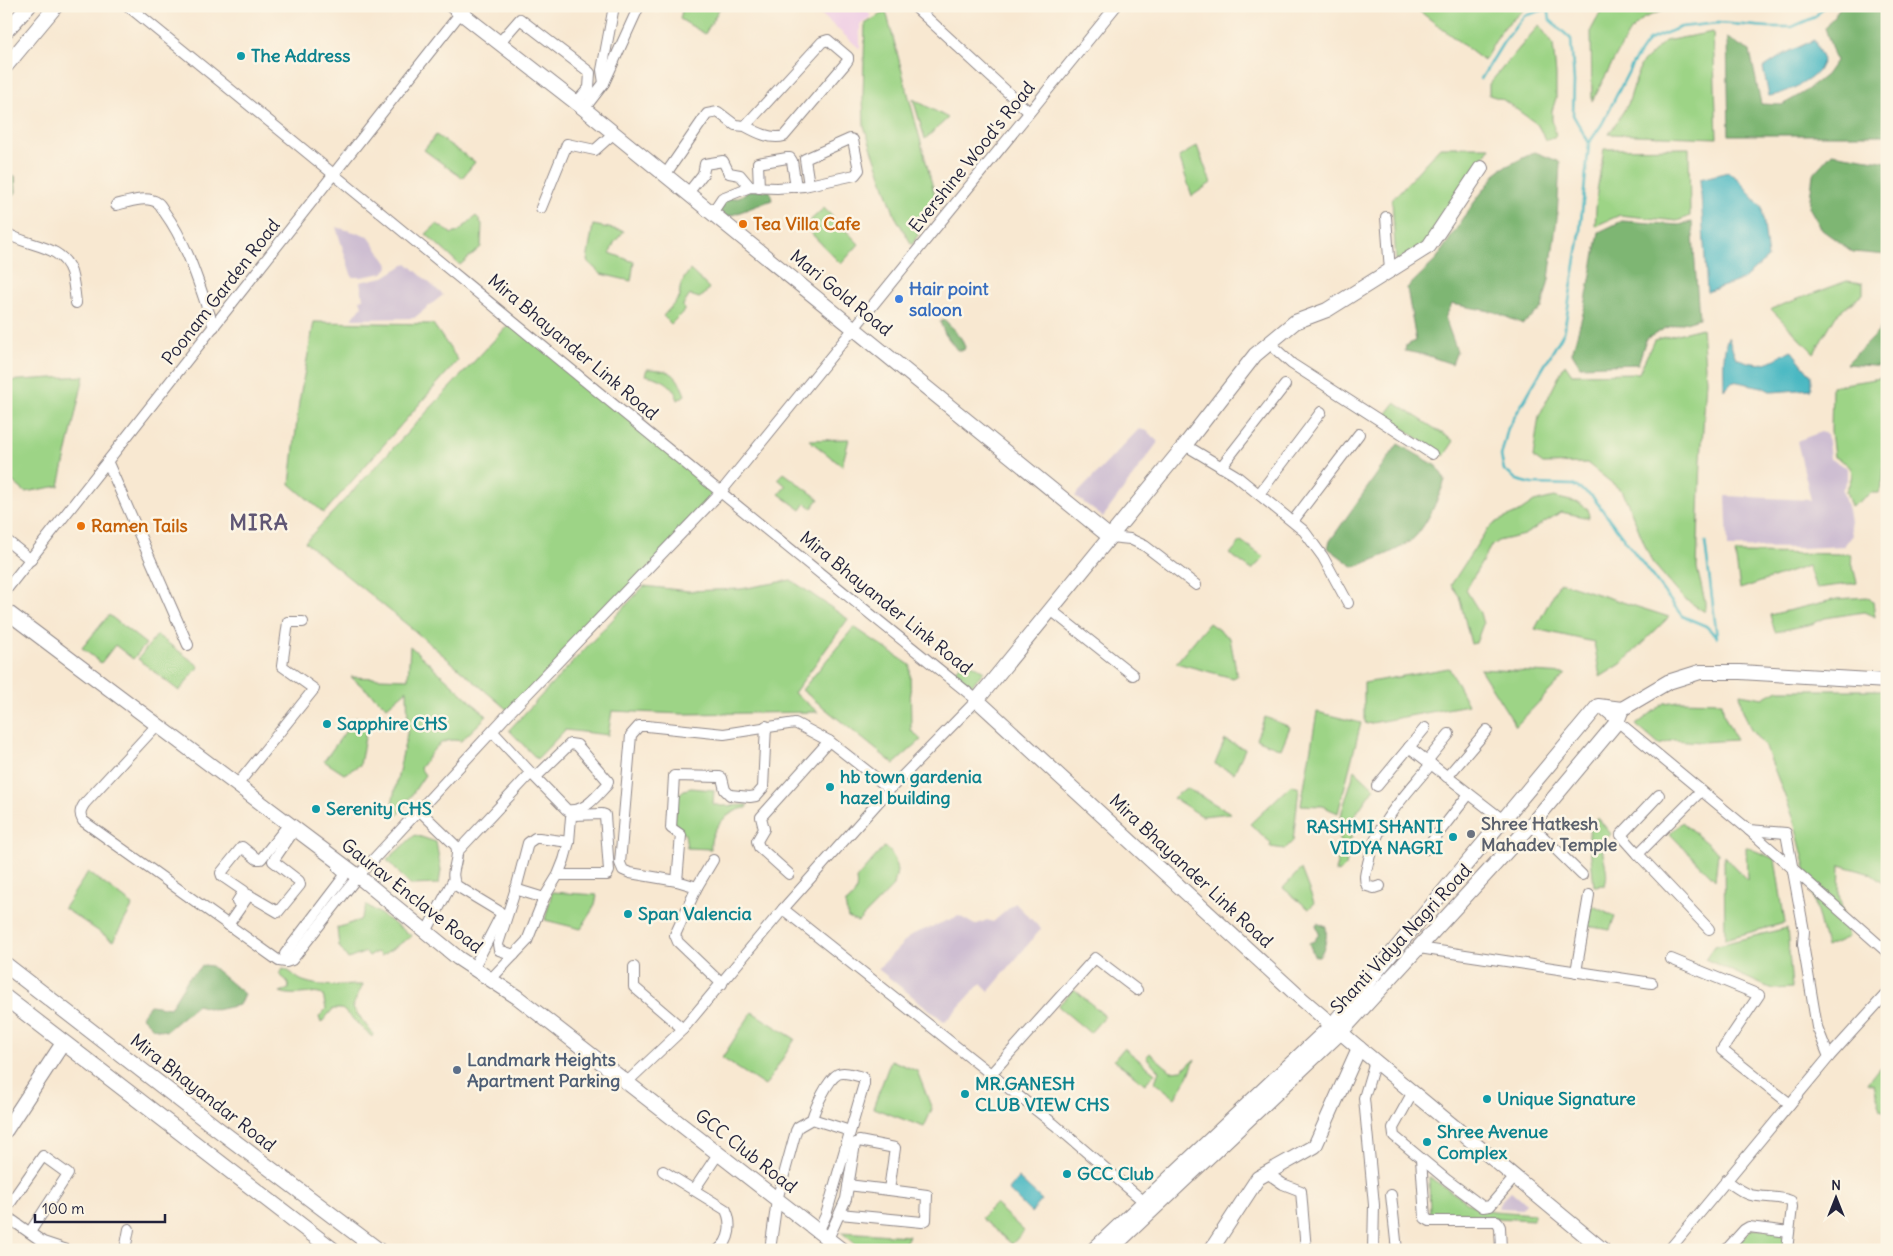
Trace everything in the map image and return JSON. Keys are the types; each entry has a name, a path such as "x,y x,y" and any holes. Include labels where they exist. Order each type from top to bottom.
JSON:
{"main road":[{"name":"Mira Bhayandar Road","path":"6,965 378,1250"},
{"path":"6,998 332,1250"},
{"path":"132,1062 168,1107 343,1250"},
{"path":"116,1084 168,1107 367,1250"}],"street":[{"path":"6,31 29,6"},
{"path":"6,66 56,6"},
{"name":"Mira Bhayander Link Road","path":"128,6 720,493 978,700 1296,994 1603,1250"},
{"path":"604,83 602,70 614,6"},
{"path":"580,106 604,83 639,6"},
{"name":"Evershine Wood's Road","path":"301,942 419,810 720,493 1116,6"},
{"path":"919,8 1029,112"},
{"name":"Poonam Garden Road","path":"6,590 108,463 460,9"},
{"name":"Mari Gold Road","path":"460,9 499,43 614,133 1110,537"},
{"path":"499,43 520,19 588,71 590,73 589,88 580,106"},
{"path":"665,175 707,114 718,112 735,125 745,126 760,134 784,136 846,63 848,57 828,40 822,42 745,126"},
{"path":"541,208 567,144 595,150 614,133"},
{"path":"712,213 722,198 755,187 796,187 809,185 858,173 860,170 853,140 805,159 809,185"},
{"path":"755,187 758,163 787,158 792,161 796,187"},
{"path":"688,193 699,181 705,164 723,161 729,173 740,175 755,187"},
{"path":"626,1083 683,1029 783,909 890,789 978,700 1185,445 1255,355 1295,322 1327,310 1429,246 1481,168"},
{"path":"116,205 135,200 148,200 158,203 169,218 183,244 214,327"},
{"path":"1386,217 1390,271"},
{"path":"6,233 33,245 50,249 60,255 67,262 71,272 76,303"},
{"path":"1270,344 1292,364 1432,454"},
{"path":"1221,466 1285,384"},
{"path":"1259,494 1321,412"},
{"path":"1293,522 1359,434"},
{"path":"1185,445 1221,466 1304,530 1323,557 1348,603"},
{"path":"108,463 188,645"},
{"path":"1110,537 1130,540 1145,546 1196,585"},
{"path":"6,540 31,560"},
{"path":"1051,610 1133,675"},
{"name":"Gaurav Enclave Road","path":"6,611 341,863 473,969 517,998 626,1083"},
{"path":"237,785 314,689 282,666 288,622 303,622"},
{"name":"Shanti Vidya Nagri Road","path":"1336,1028 1419,948 1531,825 1620,715 1668,682 1700,672 1740,672 1887,681"},
{"name":"Shanti Vidya Nagri Road","path":"1336,1028 1503,820 1598,706 1620,715"},
{"path":"1620,715 1701,791 1749,830 1887,952"},
{"path":"697,887 677,881 630,874 623,870 620,863 632,735 639,726 724,734 795,723 829,741 890,789"},
{"path":"158,725 84,802 80,809 80,816 83,821 279,961 286,962 292,960 301,942 343,878 345,874 338,868 341,863"},
{"path":"677,881 681,835 671,828 673,776 720,777 722,778 724,790 730,795 756,796 764,788 766,726"},
{"path":"1377,786 1425,728"},
{"path":"1447,777 1487,730"},
{"path":"426,932 453,881 458,851 534,775 570,744 577,745 608,778 607,785 588,805 572,810 564,808 534,775 493,732"},
{"path":"1380,886 1374,888 1367,886 1364,879 1370,850 1382,826 1449,734"},
{"path":"789,874 759,847 757,841 764,829 761,817 829,741"},
{"path":"1409,747 1503,820"},
{"path":"1638,854 1701,791"},
{"path":"1426,849 1469,794"},
{"path":"1659,795 1621,835 1708,929"},
{"path":"419,810 450,838 458,851"},
{"path":"490,980 527,941 544,898 558,875 569,842 570,819 572,815 605,815 607,875 558,875"},
{"path":"1531,825 1582,876"},
{"path":"225,923 249,896 278,912 300,884 299,881 273,861 292,826"},
{"path":"225,923 244,892 222,876 221,873 242,848 262,859 292,826"},
{"path":"1749,830 1786,833 1804,931 1803,944 1817,1027 1829,1057"},
{"path":"514,955 498,948 526,849 531,840 539,838 569,842"},
{"path":"713,860 697,887 676,931 676,939 722,984"},
{"path":"453,881 457,886 502,915 473,969"},
{"path":"515,889 544,898"},
{"path":"1576,972 1589,895"},
{"path":"783,909 1055,1125 1149,1206"},
{"path":"285,954 301,942"},
{"path":"1419,948 1652,983"},
{"path":"990,1075 1094,958 1137,990"},
{"path":"1671,959 1759,995 1722,1050 1790,1104"},
{"path":"634,967 634,987 683,1029"},
{"path":"1672,1249 1726,1180 1829,1057 1887,993"},
{"path":"1110,1250 1149,1206 1336,1028"},
{"path":"6,1130 63,1043"},
{"path":"1211,1250 1258,1178 1315,1146 1359,1048"},
{"path":"1373,1250 1374,1205 1364,1098 1375,1061"},
{"path":"770,1250 777,1200 798,1127 812,1119 817,1102 835,1076 844,1074 862,1077 864,1084 826,1215 823,1235"},
{"name":"GCC Club Road","path":"626,1083 842,1250"},
{"path":"1413,1092 1392,1132 1394,1136 1421,1159 1485,1208 1493,1203 1515,1177"},
{"path":"812,1119 850,1131"},
{"path":"823,1235 840,1214 846,1200 854,1146 859,1142 895,1148 889,1190"},
{"path":"694,1190 718,1154"},
{"path":"6,1208 43,1156 68,1174 30,1232"},
{"path":"1421,1159 1425,1218 1430,1221 1496,1221 1500,1226 1501,1250"},
{"path":"663,1171 721,1206 729,1216 730,1224 727,1240 718,1250"},
{"path":"1267,1173 1282,1184 1301,1191 1306,1250"},
{"path":"1726,1180 1743,1192 1751,1195 1784,1198 1790,1201 1792,1207 1787,1250"},
{"path":"840,1214 922,1222 926,1220 927,1195 848,1185"},
{"path":"1391,1195 1397,1250"},
{"path":"1093,1250 1149,1206"},
{"path":"6,1216 43,1242 67,1250"},
{"path":"1726,1250 1749,1227 1789,1232"},
{"path":"125,1250 129,1229"}],"shaded area":[{"path":"812,6 871,6 868,11 871,17 860,24 860,49"},
{"path":"336,227 368,236 389,266 383,273 352,277"},
{"path":"407,263 443,295 414,318 352,319 362,306 360,300 363,299 360,282 384,277"},
{"path":"1139,429 1147,431 1158,442 1103,517 1075,496"},
{"path":"1821,432 1827,434 1830,459 1848,468 1848,478 1842,490 1848,510 1852,535 1844,546 1800,548 1728,547 1726,496 1811,500 1797,441"},
{"path":"1015,903 1041,929 989,991 981,983 945,1022 878,969 911,935 959,916 975,925 987,920 993,922"},
{"path":"1511,1191 1526,1204 1522,1209 1498,1208 1500,1202"}],"green space":[{"path":"683,6 721,6 705,34 680,19"},
{"path":"1424,6 1528,6 1502,29 1484,61 1418,10"},
{"path":"1604,6 1675,6 1644,18 1628,34 1592,101 1591,30"},
{"path":"1841,6 1887,6 1887,135 1729,135 1727,38 1750,51 1761,104 1782,105 1803,93 1826,75 1836,61 1825,28"},
{"path":"886,11 937,203 912,245 895,216 864,126 865,24"},
{"path":"1539,25 1553,44 1556,75 1556,98 1552,111 1552,120 1556,136 1546,140 1537,124 1502,99 1489,95 1489,84"},
{"path":"1713,32 1717,138 1609,134 1628,104 1641,64 1665,41"},
{"path":"913,99 948,118 925,139"},
{"path":"436,135 475,162 462,178 424,150"},
{"path":"1197,146 1211,183 1192,196 1179,157"},
{"path":"1440,147 1490,147 1429,241 1396,261 1392,200"},
{"path":"1689,148 1690,216 1677,221 1620,215 1595,226 1597,191 1604,149"},
{"path":"1535,152 1560,162 1557,218 1549,279 1542,308 1523,324 1495,312 1452,304 1445,318 1457,351 1452,364 1426,355 1405,351 1406,345 1416,341 1407,288 1435,261 1473,204 1499,170"},
{"path":"1832,153 1887,162 1887,255 1853,252 1822,230 1809,207 1813,174"},
{"path":"6,174 15,176 16,192 11,199 6,215"},
{"path":"751,190 770,191 772,200 727,217 719,211 722,200 737,198"},
{"path":"824,208 859,244 841,264 804,226"},
{"path":"476,216 482,224 481,247 460,265 426,234 437,224 452,234 458,232"},
{"path":"1622,221 1679,225 1692,222 1699,318 1666,328 1646,339 1638,364 1580,366 1572,353 1585,306 1599,232"},
{"path":"593,225 624,231 614,243 610,253 634,262 631,281 601,274 587,261"},
{"path":"690,270 709,288 699,298 690,295 683,305 684,311 671,324 663,316 680,297 681,286"},
{"path":"1847,281 1863,283 1863,294 1836,315 1814,353 1771,309"},
{"path":"1887,319 1887,367 1846,364 1878,332"},
{"path":"945,320 961,338 965,347 964,350 957,350 945,334 940,322"},
{"path":"512,321 720,493 510,712 410,627 305,542"},
{"path":"314,322 433,324 458,360 324,513 290,484 299,402"},
{"path":"1702,328 1706,380 1697,568 1705,602 1705,612 1683,598 1652,562 1623,492 1587,463 1543,464 1533,457 1539,416 1565,364 1572,374 1639,373 1654,340"},
{"path":"647,369 662,370 672,374 679,381 685,395 678,400 670,385 645,375"},
{"path":"84,376 59,486 25,492 6,476 6,381"},
{"path":"1887,377 1883,421 1883,481 1879,493 1871,493 1851,507 1846,491 1851,479 1851,470 1846,463 1834,457 1831,431 1832,386"},
{"path":"1395,403 1454,441 1444,456 1385,416"},
{"path":"849,439 842,466 809,440"},
{"path":"1398,444 1437,466 1445,480 1428,518 1414,538 1394,551 1354,567 1328,548 1330,541"},
{"path":"784,473 819,499 812,508 806,503 801,510 779,494 786,486 778,479"},
{"path":"1554,497 1579,503 1588,509 1589,518 1561,512 1524,535 1498,541 1491,546 1466,590 1480,613 1483,624 1476,643 1471,644 1459,596 1451,585 1484,534 1494,523 1521,511 1534,502"},
{"path":"1241,541 1264,557 1252,570 1230,554"},
{"path":"1735,553 1850,554 1857,583 1816,588 1808,566 1740,589"},
{"path":"791,580 848,619 794,693 818,712 683,714 612,711 608,735 565,730 537,759 509,730 644,586 688,591 741,589"},
{"path":"1560,582 1669,617 1621,664 1600,677 1594,642 1535,629"},
{"path":"1868,597 1873,602 1875,617 1864,612 1825,618 1812,624 1775,632 1770,615 1837,599"},
{"path":"109,615 146,644 133,659 115,645 101,663 82,648"},
{"path":"1209,623 1230,638 1237,676 1233,678 1176,663"},
{"path":"854,627 910,665 911,730 921,740 894,764 802,690"},
{"path":"157,635 199,666 179,691 138,659"},
{"path":"410,646 487,716 461,741 453,740 441,743 433,751 420,768 425,775 398,815 391,808 408,729 407,690 387,707 351,677 408,679"},
{"path":"965,660 984,671 970,687 952,674"},
{"path":"1449,668 1468,705 1366,724 1364,719 1364,683"},
{"path":"1480,669 1566,674 1516,726"},
{"path":"1778,690 1887,690 1887,886 1871,874 1840,865 1839,894 1848,937 1826,947 1793,817 1766,748 1751,730 1742,708 1740,694 1763,698"},
{"path":"1679,701 1722,702 1724,715 1736,740 1702,742 1674,740 1659,745 1636,725 1664,703"},
{"path":"1317,712 1361,723 1338,813 1322,806 1301,805"},
{"path":"356,717 367,726 360,765 344,774 324,761"},
{"path":"1265,717 1290,727 1281,749 1256,739"},
{"path":"1225,740 1245,749 1234,773 1215,764"},
{"path":"1355,770 1374,788 1355,815 1346,866 1339,873 1335,871 1340,852 1342,811"},
{"path":"1291,785 1299,788 1293,841 1285,849 1270,847 1271,843 1250,824"},
{"path":"691,788 714,790 713,804 721,806 747,805 747,808 740,809 727,816 716,828 711,842 711,849 687,848 685,834 674,829 677,796 684,790"},
{"path":"1186,788 1231,813 1202,816 1173,798"},
{"path":"1598,818 1611,834 1602,844 1607,875 1605,885 1594,886 1589,837 1590,823"},
{"path":"1682,822 1718,853 1715,880 1670,834"},
{"path":"415,835 436,842 441,870 439,884 410,885 387,860"},
{"path":"884,847 890,851 895,860 897,871 894,885 858,922 848,918 845,904 855,893 857,887 856,879"},
{"path":"1746,847 1775,859 1785,923 1725,939 1724,856 1747,880"},
{"path":"1301,869 1314,903 1309,909 1283,888"},
{"path":"88,872 133,905 113,941 64,908"},
{"path":"552,892 597,895 595,905 581,929 545,920"},
{"path":"367,905 412,936 381,956 377,952 369,956 366,952 348,959 339,946 337,928 360,920"},
{"path":"1591,905 1615,917 1610,930 1586,926"},
{"path":"1317,923 1326,927 1326,938 1325,946 1319,956 1314,956 1309,943 1314,941 1319,934"},
{"path":"1787,928 1792,988 1772,989 1705,959 1714,946"},
{"path":"204,965 211,966 244,994 239,1005 216,1010 197,1005 166,1031 153,1028 141,1016 150,1005 170,1008 189,977"},
{"path":"283,969 289,971 300,980 318,985 363,985 352,1007 373,1034 372,1037 342,1009 333,1009 321,1023 319,1017 326,1009 323,995 312,993 286,994 280,992 289,989 287,981 279,974"},
{"path":"1074,989 1105,1016 1090,1033 1058,1006"},
{"path":"752,1012 795,1039 765,1086 722,1058"},
{"path":"1124,1048 1155,1073 1145,1084 1114,1060"},
{"path":"1150,1053 1171,1071 1182,1070 1195,1059 1188,1077 1175,1098 1155,1082 1159,1071 1146,1057"},
{"path":"891,1060 917,1071 932,1109 924,1127 873,1108"},
{"path":"1887,1065 1887,1112 1881,1110 1874,1085 1867,1083 1878,1069"},
{"path":"1429,1177 1475,1207 1494,1211 1534,1214 1534,1220 1477,1217 1430,1219"},
{"path":"995,1204 1024,1231 1012,1244 981,1218"},
{"path":"1751,1229 1792,1230 1790,1250 1733,1250"},
{"path":"841,1232 909,1236 901,1250 863,1250"}],"water":[{"path":"1814,40 1823,60 1818,71 1795,87 1769,96 1763,68 1786,53"},
{"path":"1728,172 1738,179 1762,208 1768,258 1742,280 1707,292 1700,179"},
{"path":"1728,337 1736,358 1753,363 1765,363 1791,350 1811,375 1811,389 1772,392 1762,387 1733,381 1724,390 1724,356"},
{"path":"1018,1178 1042,1200 1031,1213 1008,1190"}],"waterway":[{"path":"1548,6 1550,20 1571,39 1574,82 1573,115 1589,143"},
{"path":"1705,542 1717,637 1706,626 1682,616 1592,496 1573,485 1532,484 1517,480 1504,470 1501,456 1508,428 1564,332 1579,240 1589,143 1602,124 1633,63 1649,40 1681,27 1718,23 1792,27 1815,17 1824,6"},
{"path":"1481,79 1503,43 1524,16 1547,9"}],"place":[{"name":"The Address","path":"241,56"},
{"name":"Tea Villa Cafe","path":"743,224"},
{"name":"Hair point saloon","path":"899,299"},
{"name":"Ramen Tails","path":"81,526"},
{"name":"Sapphire CHS","path":"327,724"},
{"name":"hb town gardenia hazel building","path":"830,787"},
{"name":"Serenity CHS","path":"316,809"},
{"name":"Shree Hatkesh Mahadev Temple","path":"1471,834"},
{"name":"RASHMI SHANTI VIDYA NAGRI","path":"1453,837"},
{"name":"Span Valencia","path":"628,914"},
{"name":"Landmark Heights Apartment Parking","path":"457,1070"},
{"name":"MR.GANESH CLUB VIEW CHS","path":"965,1094"},
{"name":"Unique Signature","path":"1487,1099"},
{"name":"Shree Avenue Complex","path":"1427,1142"},
{"name":"GCC Club","path":"1067,1174"}],"district":[{"name":"MIRA","path":"259,522"}]}
